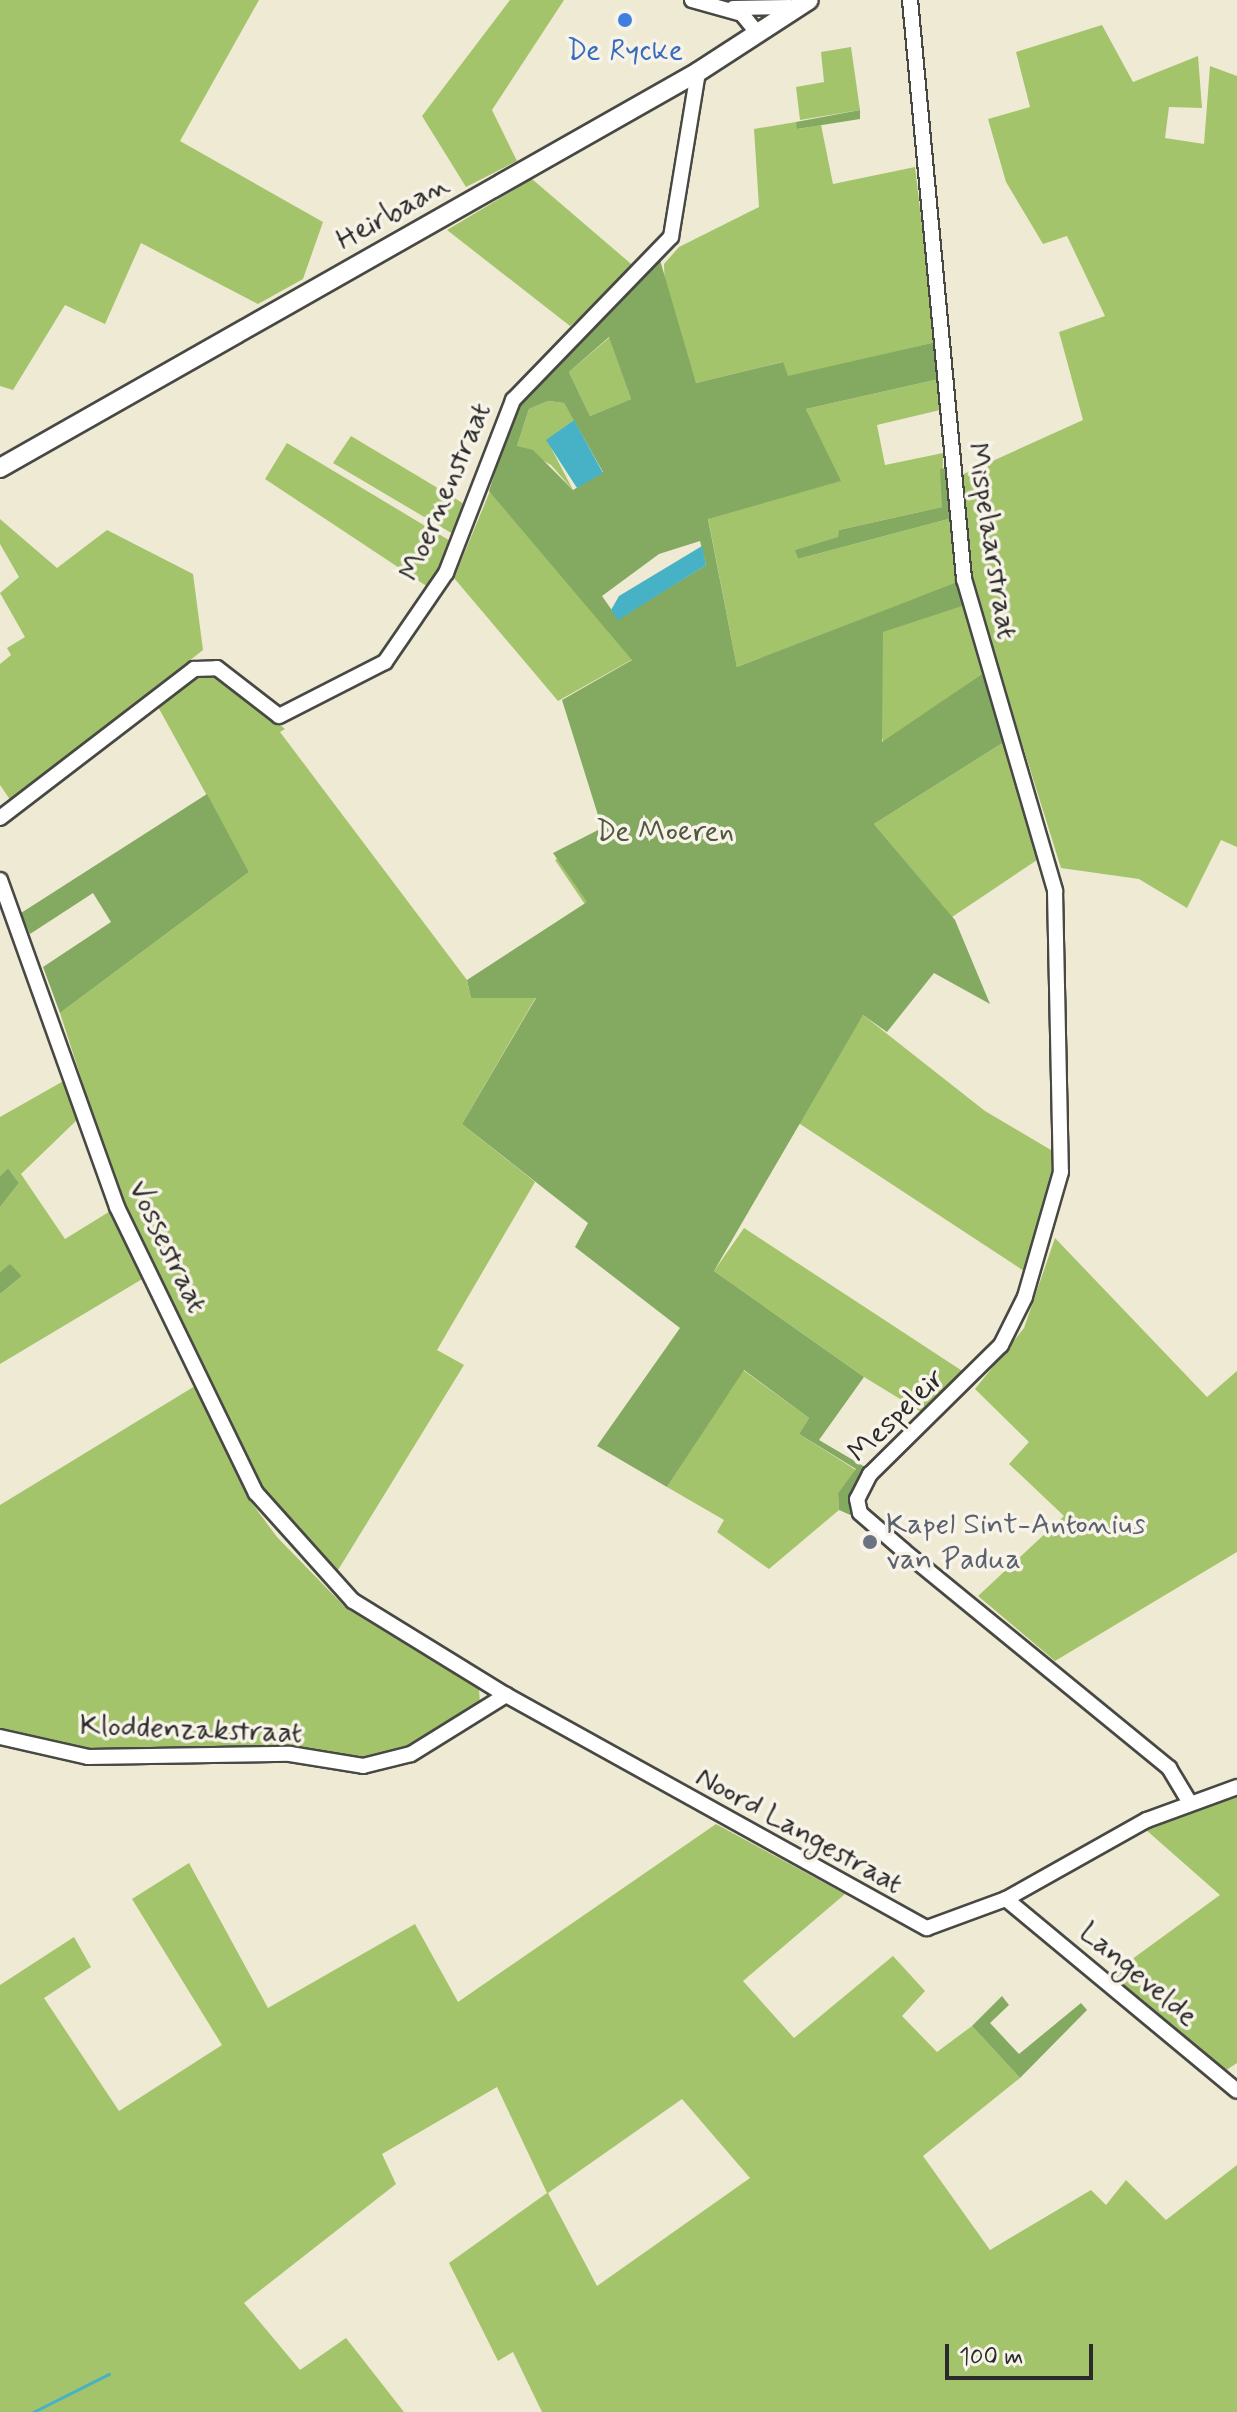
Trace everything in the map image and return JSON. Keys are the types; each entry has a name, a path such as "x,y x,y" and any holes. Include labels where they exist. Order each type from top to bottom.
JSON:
{"main road":[{"name":"Heirbaan","path":"0,468 698,72 790,7 809,0"}],"street":[{"path":"692,0 748,18 756,31"},
{"name":"Mispelaarstraat","path":"910,0 964,579 1055,891 1061,1128"},
{"path":"721,8 790,7"},
{"name":"Moernenstraat","path":"0,818 203,665 279,716 385,662 446,573 513,400 671,237 698,72"},
{"name":"Vossestraat","path":"0,880 117,1207 256,1493 353,1601"},
{"name":"Mespeleir","path":"1061,1128 1061,1172 1045,1238 1001,1345 870,1474 857,1499 860,1513 904,1551 1169,1768 1190,1803"},
{"name":"Noord Langestraat","path":"353,1601 506,1695 908,1922 939,1927 1006,1899 1190,1803 1237,1787"},
{"name":"Kloddenzakstraat","path":"0,1737 88,1757 290,1754 363,1766 411,1754 506,1695"},
{"name":"Langevelde","path":"1006,1899 1237,2091"}],"green space":[{"path":"0,0 259,0 180,141 323,222 303,279 258,304 141,243 105,324 65,305 13,390 0,386"},
{"path":"510,0 564,0 492,110 517,161 466,187 422,116"},
{"path":"1102,25 1133,82 1198,56 1202,108 1169,107 1165,138 1204,144 1210,66 1237,76 1237,847 1221,840 1187,908 1139,879 1061,868 972,584 957,477 1083,420 1059,332 1105,316 1067,236 1043,244 1006,182 988,119 1030,107 1016,52"},
{"path":"851,47 860,110 800,120 796,87 824,82 821,52"},
{"path":"860,110 860,119 797,129 796,122"},
{"path":"796,122 798,129 821,125 833,184 915,167 936,342 788,377 782,362 696,383 665,294 664,264 679,247 759,207 754,129"},
{"path":"532,179 637,269 570,326 447,230"},
{"name":"De Moeren","path":"660,260 696,383 783,362 788,376 936,342 939,379 806,409 841,481 708,519 737,667 960,581 965,605 883,632 882,742 982,674 1004,742 874,824 955,920 990,1004 934,973 887,1032 863,1015 714,1271 864,1377 819,1440 865,1467 855,1517 839,1510 838,1493 856,1469 799,1434 809,1418 744,1370 667,1487 597,1446 680,1328 575,1247 588,1223 462,1124 536,998 471,998 467,980 587,902 553,853 602,828 562,700 632,660 489,491 517,405 557,356","holes":["609,337 631,399 590,416 569,372","548,401 564,403 603,472 573,490 533,450 517,446 529,409","700,541 706,565 618,619 602,596 659,554"]},
{"path":"610,337 631,399 590,416 569,372"},
{"name":"De Moeren","path":"939,379 940,410 877,425 885,465 943,453 942,507 839,530 839,537 796,550 798,559 952,518 982,674 883,743 880,726 609,940 555,860 605,831 919,597 737,667 708,518 840,481 806,409"},
{"path":"548,401 564,403 574,420 547,440 573,490 551,465 517,446 529,409"},
{"path":"351,436 466,505 453,534 333,463"},
{"path":"287,443 452,542 428,587 265,479"},
{"path":"946,468 952,518 798,559 795,550 838,537 839,530 942,507 940,469"},
{"path":"490,491 640,655 558,701 454,578"},
{"path":"0,519 57,568 107,530 193,574 203,650 11,801 0,785 0,664 11,655 7,648 25,637 0,593 19,577 0,544"},
{"path":"210,668 285,729 280,732 467,980 471,998 536,997 462,1124 535,1182 437,1350 464,1365 335,1575 275,1510 254,1472 113,1177 60,1013 249,872 157,705"},
{"path":"1004,742 1043,856 952,917 874,824"},
{"path":"207,794 249,872 60,1013 43,967 111,922 93,893 30,934 21,913"},
{"path":"863,1015 985,1111 1056,1153 1027,1273 797,1122"},
{"path":"67,1079 79,1118 21,1174 65,1239 112,1210 144,1278 0,1364 0,1294 22,1276 10,1265 0,1272 0,1207 19,1183 8,1168 0,1176 0,1117"},
{"path":"8,1168 19,1183 0,1207 0,1176"},
{"path":"744,1228 970,1376 928,1416 864,1377 714,1271"},
{"path":"1055,1238 1207,1397 1237,1371 1237,1552 1055,1661 978,1596 1064,1516 1009,1464 1029,1442 975,1389 1024,1328"},
{"path":"10,1264 22,1276 0,1294 0,1272"},
{"path":"743,1370 809,1418 799,1434 856,1470 838,1493 839,1510 769,1569 717,1532 724,1520 667,1487"},
{"path":"195,1386 248,1498 277,1537 346,1608 479,1689 480,1705 405,1750 361,1761 90,1752 0,1729 0,1505"},
{"path":"1237,1796 1237,2063 1225,2071 1109,1976 1220,1895 1145,1829"},
{"path":"716,1824 845,1894 743,1981 794,2038 893,1956 925,1991 902,2016 937,2052 972,2026 1020,2078 923,2156 990,2250 1091,2190 1106,2205 1126,2180 1166,2220 1237,2165 1237,2412 542,2412 513,2352 498,2361 449,2263 547,2193 497,2087 382,2154 396,2184 244,2303 300,2370 346,2338 404,2412 0,2412 0,1985 74,1937 91,1967 44,1998 119,2111 222,2045 132,1899 189,1863 268,2008 415,1924 458,2002","holes":["682,2099 750,2178 597,2286 548,2193"]},
{"path":"1002,1996 1009,2005 990,2023 1019,2054 1081,2003 1087,2010 1020,2078 972,2026"}],"water":[{"path":"574,420 603,473 577,488 546,440"},
{"path":"702,546 706,565 618,620 611,610 619,596"}],"waterway":[{"path":"1098,1967 1237,2081"},
{"path":"33,2412 109,2374"}],"place":[{"name":"De Rycke","path":"625,20"},
{"name":"Kapel Sint-Antonius van Padua","path":"870,1542"}]}
